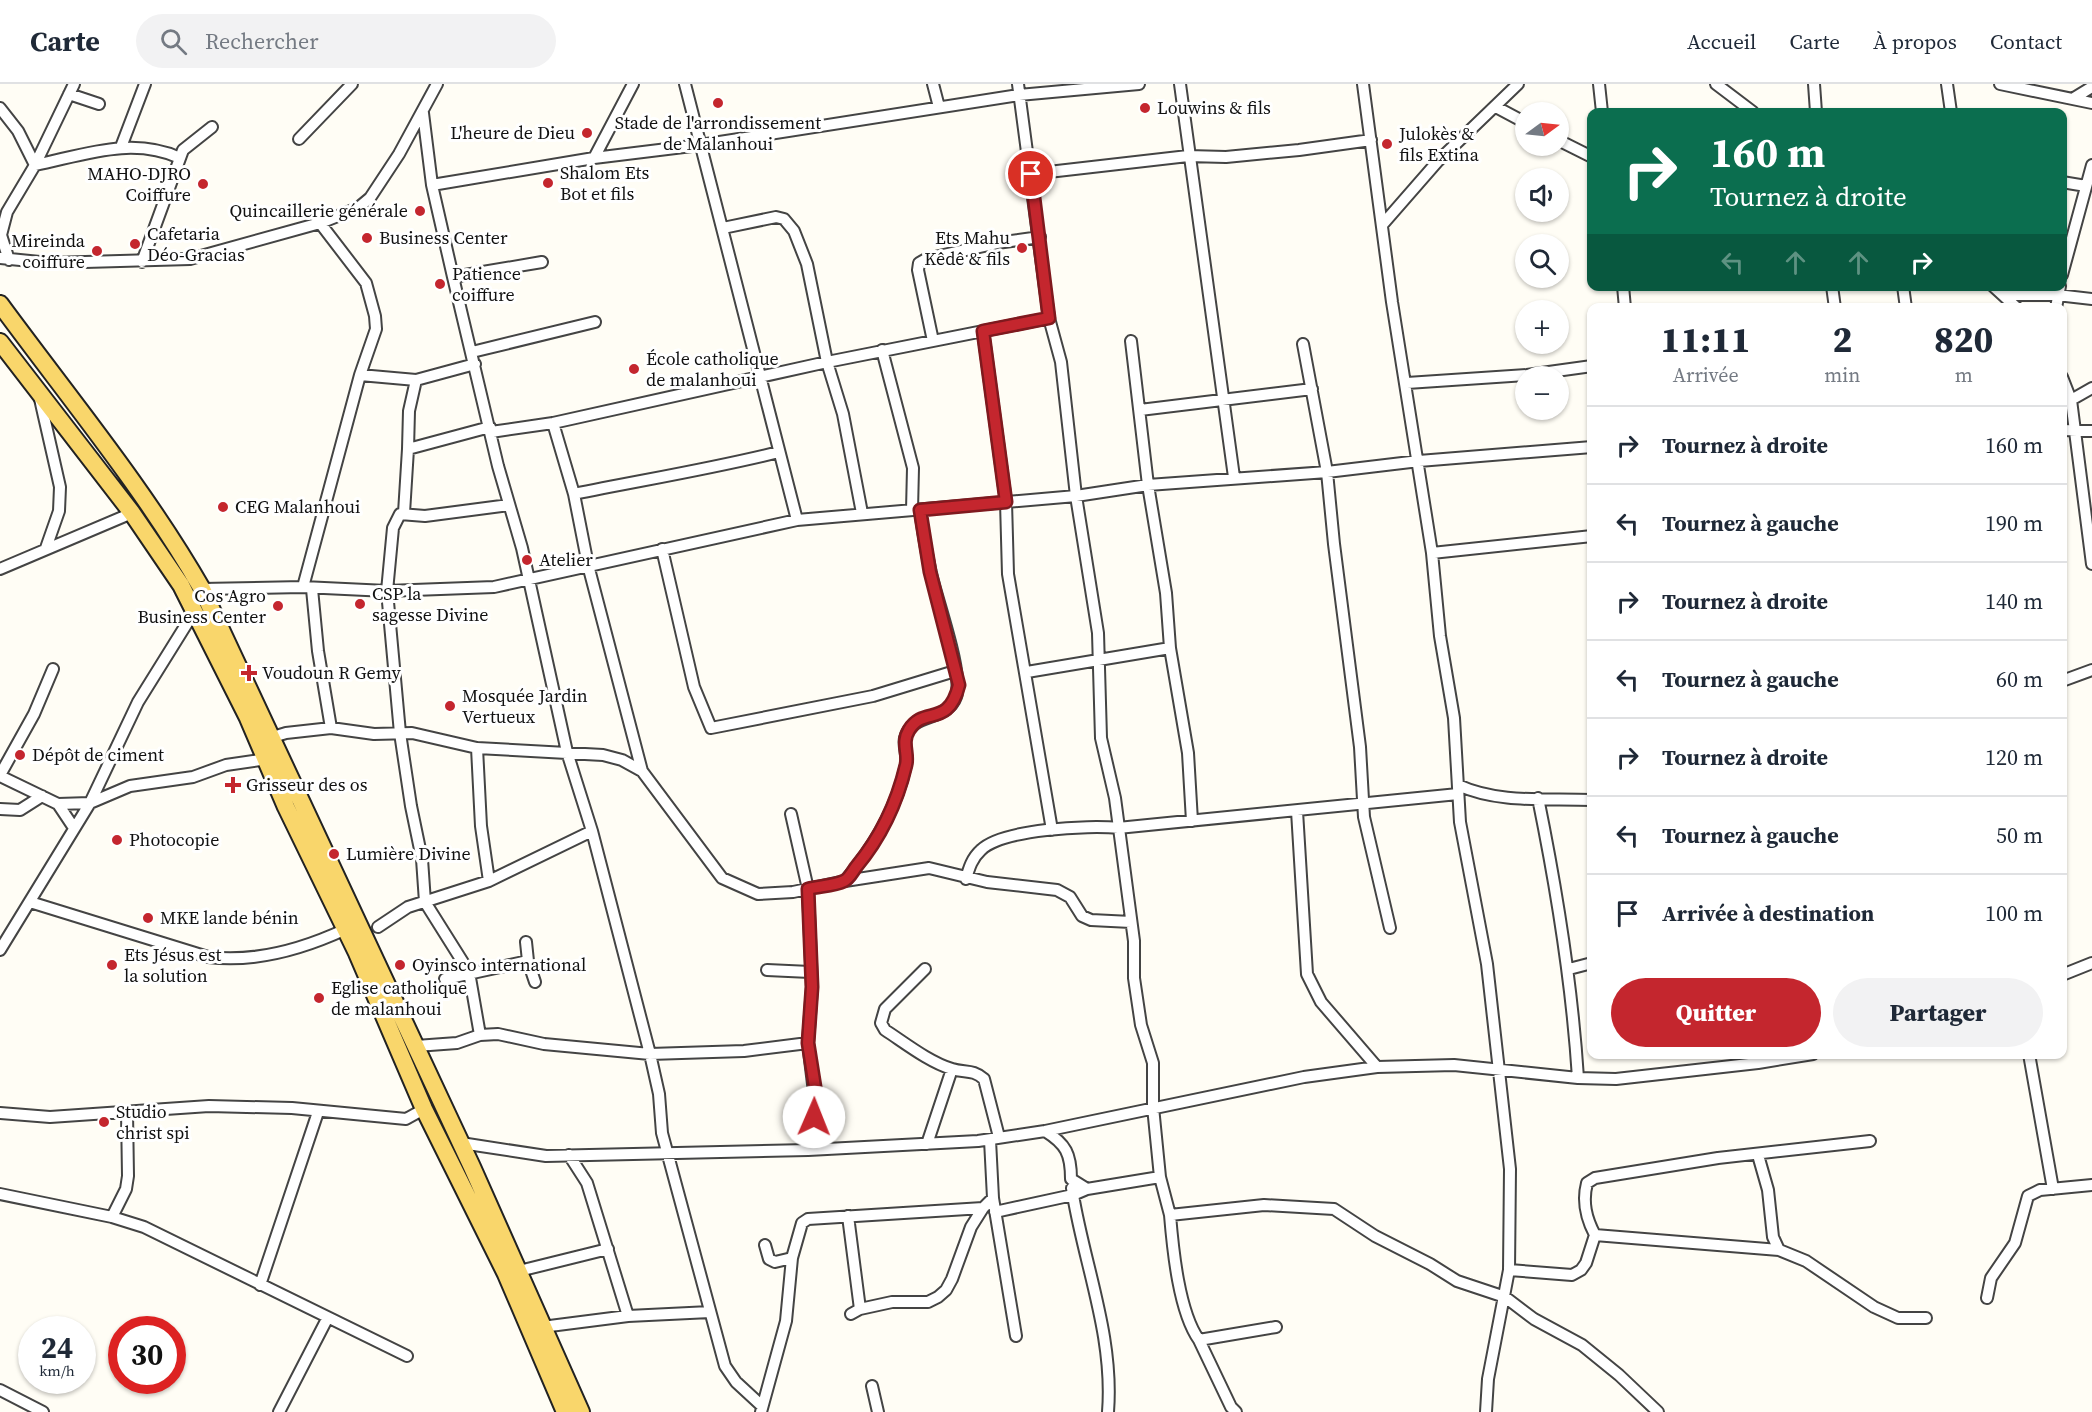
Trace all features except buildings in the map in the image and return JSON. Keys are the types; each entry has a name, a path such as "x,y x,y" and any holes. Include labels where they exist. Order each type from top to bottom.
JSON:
{"main road":[{"path":"0,304 112,451 182,555 202,589 461,1143 581,1412"},
{"path":"0,342 132,513 172,570 267,759 314,866 346,929 424,1109 506,1274 565,1412"}],"street":[{"path":"120,147 145,84"},
{"path":"299,139 352,84"},
{"path":"99,104 72,89 35,165 7,212 1,236 5,259 50,263 142,262 207,256 320,223 365,203 387,173 423,113 437,84"},
{"path":"594,158 633,84"},
{"path":"685,84 797,520"},
{"path":"933,84 939,107"},
{"path":"432,185 594,158 700,145 939,107 1019,89 1139,84"},
{"path":"1180,84 1188,156 1234,477"},
{"path":"1363,84 1392,302 1407,383 1432,553 1440,636 1454,718 1460,822 1484,940 1510,1169 1509,1270 1488,1379 1486,1412"},
{"path":"1383,224 1438,161 1518,84"},
{"path":"1599,84 1602,108"},
{"path":"1716,84 1748,108"},
{"path":"1814,84 1816,108"},
{"path":"1947,84 1950,108"},
{"path":"2000,84 2092,103"},
{"path":"2074,98 2092,87"},
{"path":"1019,89 1049,318 1061,362 1076,496 1098,633 1101,738 1110,771 1118,828 1131,922 1134,978 1141,1025 1153,1063 1153,1107 1160,1177 1170,1215 1173,1248 1185,1305 1193,1332 1232,1410"},
{"path":"1496,107 1515,117"},
{"path":"0,108 18,131 35,165"},
{"path":"423,113 432,185 453,278 509,505 522,548 567,752 592,831 650,1054 668,1153 725,1366 736,1382 761,1409"},
{"path":"142,262 180,158 188,144 212,128"},
{"path":"1031,174 1188,156 1237,156 1371,140"},
{"path":"1569,146 1587,154"},
{"path":"35,165 120,147 161,149 180,158"},
{"path":"2067,256 2092,165"},
{"path":"2067,183 2086,186"},
{"path":"723,228 776,217 788,223 802,246 827,362 843,414 862,513"},
{"path":"320,223 359,271 371,296 376,329 360,375 308,588 331,728"},
{"path":"933,341 919,277 919,262 997,243 1040,237"},
{"path":"453,278 542,262"},
{"path":"1999,291 2012,303"},
{"path":"2005,296 2058,291 2092,299"},
{"path":"408,449 491,430 553,423 882,350 1049,318"},
{"path":"472,352 595,322"},
{"path":"983,331 1006,502 1008,574 1027,672 1052,830"},
{"path":"1131,341 1148,485 1166,593 1170,648 1188,753 1192,821"},
{"path":"1303,344 1327,472 1360,747 1362,802 1390,928"},
{"path":"845,881 870,850 889,817 907,761 904,748 909,730 914,724 943,714 950,707 959,685 916,510 913,468 882,350"},
{"path":"360,375 416,380 475,364"},
{"path":"1407,383 1527,375 1587,367"},
{"path":"416,380 409,411 404,513 394,522 388,555 387,591 400,733 411,806 422,858 425,902 469,972 480,1035"},
{"path":"33,382 58,468 60,487 59,512 46,548"},
{"path":"2071,400 2092,388"},
{"path":"1140,410 1312,389"},
{"path":"2067,390 2071,400 2092,564"},
{"path":"553,423 574,494 588,565 642,771 722,878 758,894 808,889 929,868 947,871 966,879 1057,890 1070,897 1082,916 1091,920 1131,922"},
{"path":"2067,430 2092,431"},
{"path":"202,589 308,588 387,591 494,587 797,520 1076,496 1148,485 1234,477 1327,472 1419,461 1587,447"},
{"path":"574,494 674,473 724,466 778,452"},
{"path":"404,513 425,516 509,505"},
{"path":"0,569 132,513"},
{"path":"1432,553 1587,537"},
{"path":"662,549 694,687 711,728 873,696 955,670"},
{"path":"0,950 90,803 138,702 194,612"},
{"path":"1027,672 1097,658 1170,648"},
{"path":"53,669 34,714 0,776 58,804 90,803 130,786 193,777 226,765 267,759"},
{"path":"2067,679 2092,670"},
{"path":"273,737 286,733 331,728 374,734 400,733 477,748 603,755 622,760 642,771"},
{"path":"477,748 481,826 489,881"},
{"path":"966,879 972,861 982,848 998,839 1052,830 1086,826 1118,828 1297,811 1458,790 1490,795 1587,800"},
{"path":"0,809 20,810 42,796"},
{"path":"1538,798 1560,908 1569,969 1578,1078"},
{"path":"58,804 74,828"},
{"path":"1297,811 1307,974 1321,1002 1377,1067"},
{"path":"791,814 808,889 812,1003 808,1043 816,1109 808,1150"},
{"path":"378,927 408,907 489,881 592,831"},
{"path":"30,902 208,957 268,955 317,942 346,929"},
{"path":"526,942 528,961 535,982"},
{"path":"445,979 528,961"},
{"path":"2067,973 2092,963"},
{"path":"1569,969 1587,964"},
{"path":"925,969 885,1009 881,1023 885,1030 952,1069 976,1072 984,1079 994,1139 993,1198 1016,1336"},
{"path":"767,970 810,972"},
{"path":"416,1046 457,1043 480,1035 498,1034 544,1044 650,1054 732,1052 808,1043"},
{"path":"461,1143 546,1156 808,1150 927,1144 994,1139 1045,1131 1304,1077 1377,1067 1454,1065 1500,1068 1578,1078 1644,1076 1775,1059"},
{"path":"2030,1059 2053,1189"},
{"path":"927,1144 952,1069"},
{"path":"0,1113 50,1117 209,1106 292,1108 318,1112 367,1113 406,1119 424,1109"},
{"path":"112,1217 127,1182 127,1112"},
{"path":"260,1285 318,1112"},
{"path":"1045,1131 1061,1141 1071,1160 1071,1179 1077,1223 1088,1257 1107,1345 1108,1412"},
{"path":"1509,1270 1572,1275 1581,1270 1586,1263 1595,1235 1587,1220 1584,1193 1587,1183 1595,1178 1718,1158 1870,1141"},
{"path":"569,1155 587,1183 628,1316"},
{"path":"1758,1155 1768,1190 1773,1237 1779,1250"},
{"path":"995,1212 1073,1195 1087,1189 1160,1177"},
{"path":"1071,1179 1087,1189"},
{"path":"1987,1298 1991,1278 2015,1242 2028,1196 2040,1190 2092,1185"},
{"path":"0,1194 112,1217 166,1236 327,1319 407,1356"},
{"path":"848,1216 855,1312 892,1302 928,1302 938,1297 946,1290 952,1279 971,1227 993,1198"},
{"path":"1170,1215 1264,1205 1334,1209 1375,1236 1430,1264 1457,1281 1505,1297 1534,1319 1582,1345 1619,1375 1658,1412"},
{"path":"761,1409 786,1321 792,1258 802,1223 814,1218 984,1208"},
{"path":"1595,1235 1779,1250 1806,1261 1874,1307 1898,1318 1926,1318"},
{"path":"765,1245 769,1259 775,1263 792,1258"},
{"path":"519,1271 608,1249"},
{"path":"542,1327 628,1316 710,1312"},
{"path":"279,1412 327,1319"},
{"path":"1199,1340 1276,1327"},
{"path":"872,1386 878,1412"},
{"path":"0,1390 43,1412"}],"place":[{"name":"Stade de l'arrondissement de Malanhoui","path":"718,103"},
{"name":"Louwins & fils","path":"1145,108"},
{"name":"L'heure de Dieu","path":"587,133"},
{"name":"Julokès & fils Extina","path":"1387,144"},
{"name":"Shalom Ets Bot et fils","path":"548,183"},
{"name":"MAHO-DJRO Coiffure","path":"203,184"},
{"name":"Quincaillerie générale","path":"420,211"},
{"name":"Business Center","path":"367,238"},
{"name":"Cafetaria Déo-Gracias","path":"135,244"},
{"name":"Ets Mahu Kêdê & fils","path":"1022,248"},
{"name":"Mireinda coiffure","path":"97,251"},
{"name":"Patience coiffure","path":"440,284"},
{"name":"École catholique de malanhoui","path":"634,369"},
{"name":"CEG Malanhoui","path":"223,507"},
{"name":"Atelier","path":"527,560"},
{"name":"CSP la sagesse Divine","path":"360,604"},
{"name":"Cos Agro Business Center","path":"278,606"},
{"name":"Voudoun R Gemy","path":"249,673"},
{"name":"Mosquée Jardin Vertueux","path":"450,706"},
{"name":"Dépôt de ciment","path":"20,755"},
{"name":"Grisseur des os","path":"233,785"},
{"name":"Photocopie","path":"117,840"},
{"name":"Lumière Divine","path":"334,854"},
{"name":"MKE lande bénin","path":"148,918"},
{"name":"Ets Jésus est la solution","path":"112,965"},
{"name":"Oyinsco international","path":"400,965"},
{"name":"Eglise catholique de malanhoui","path":"319,998"},
{"name":"Studio christ spi","path":"104,1122"}],"route":[{"path":"814,1117 815,1087 808,1043 812,1003 808,889 845,881 862,861 889,817 903,778 907,761 904,748 905,738 909,730 925,718 943,714 955,699 959,685 930,572 920,510 1006,502 983,331 1049,318 1048,294 1031,174"}]}
